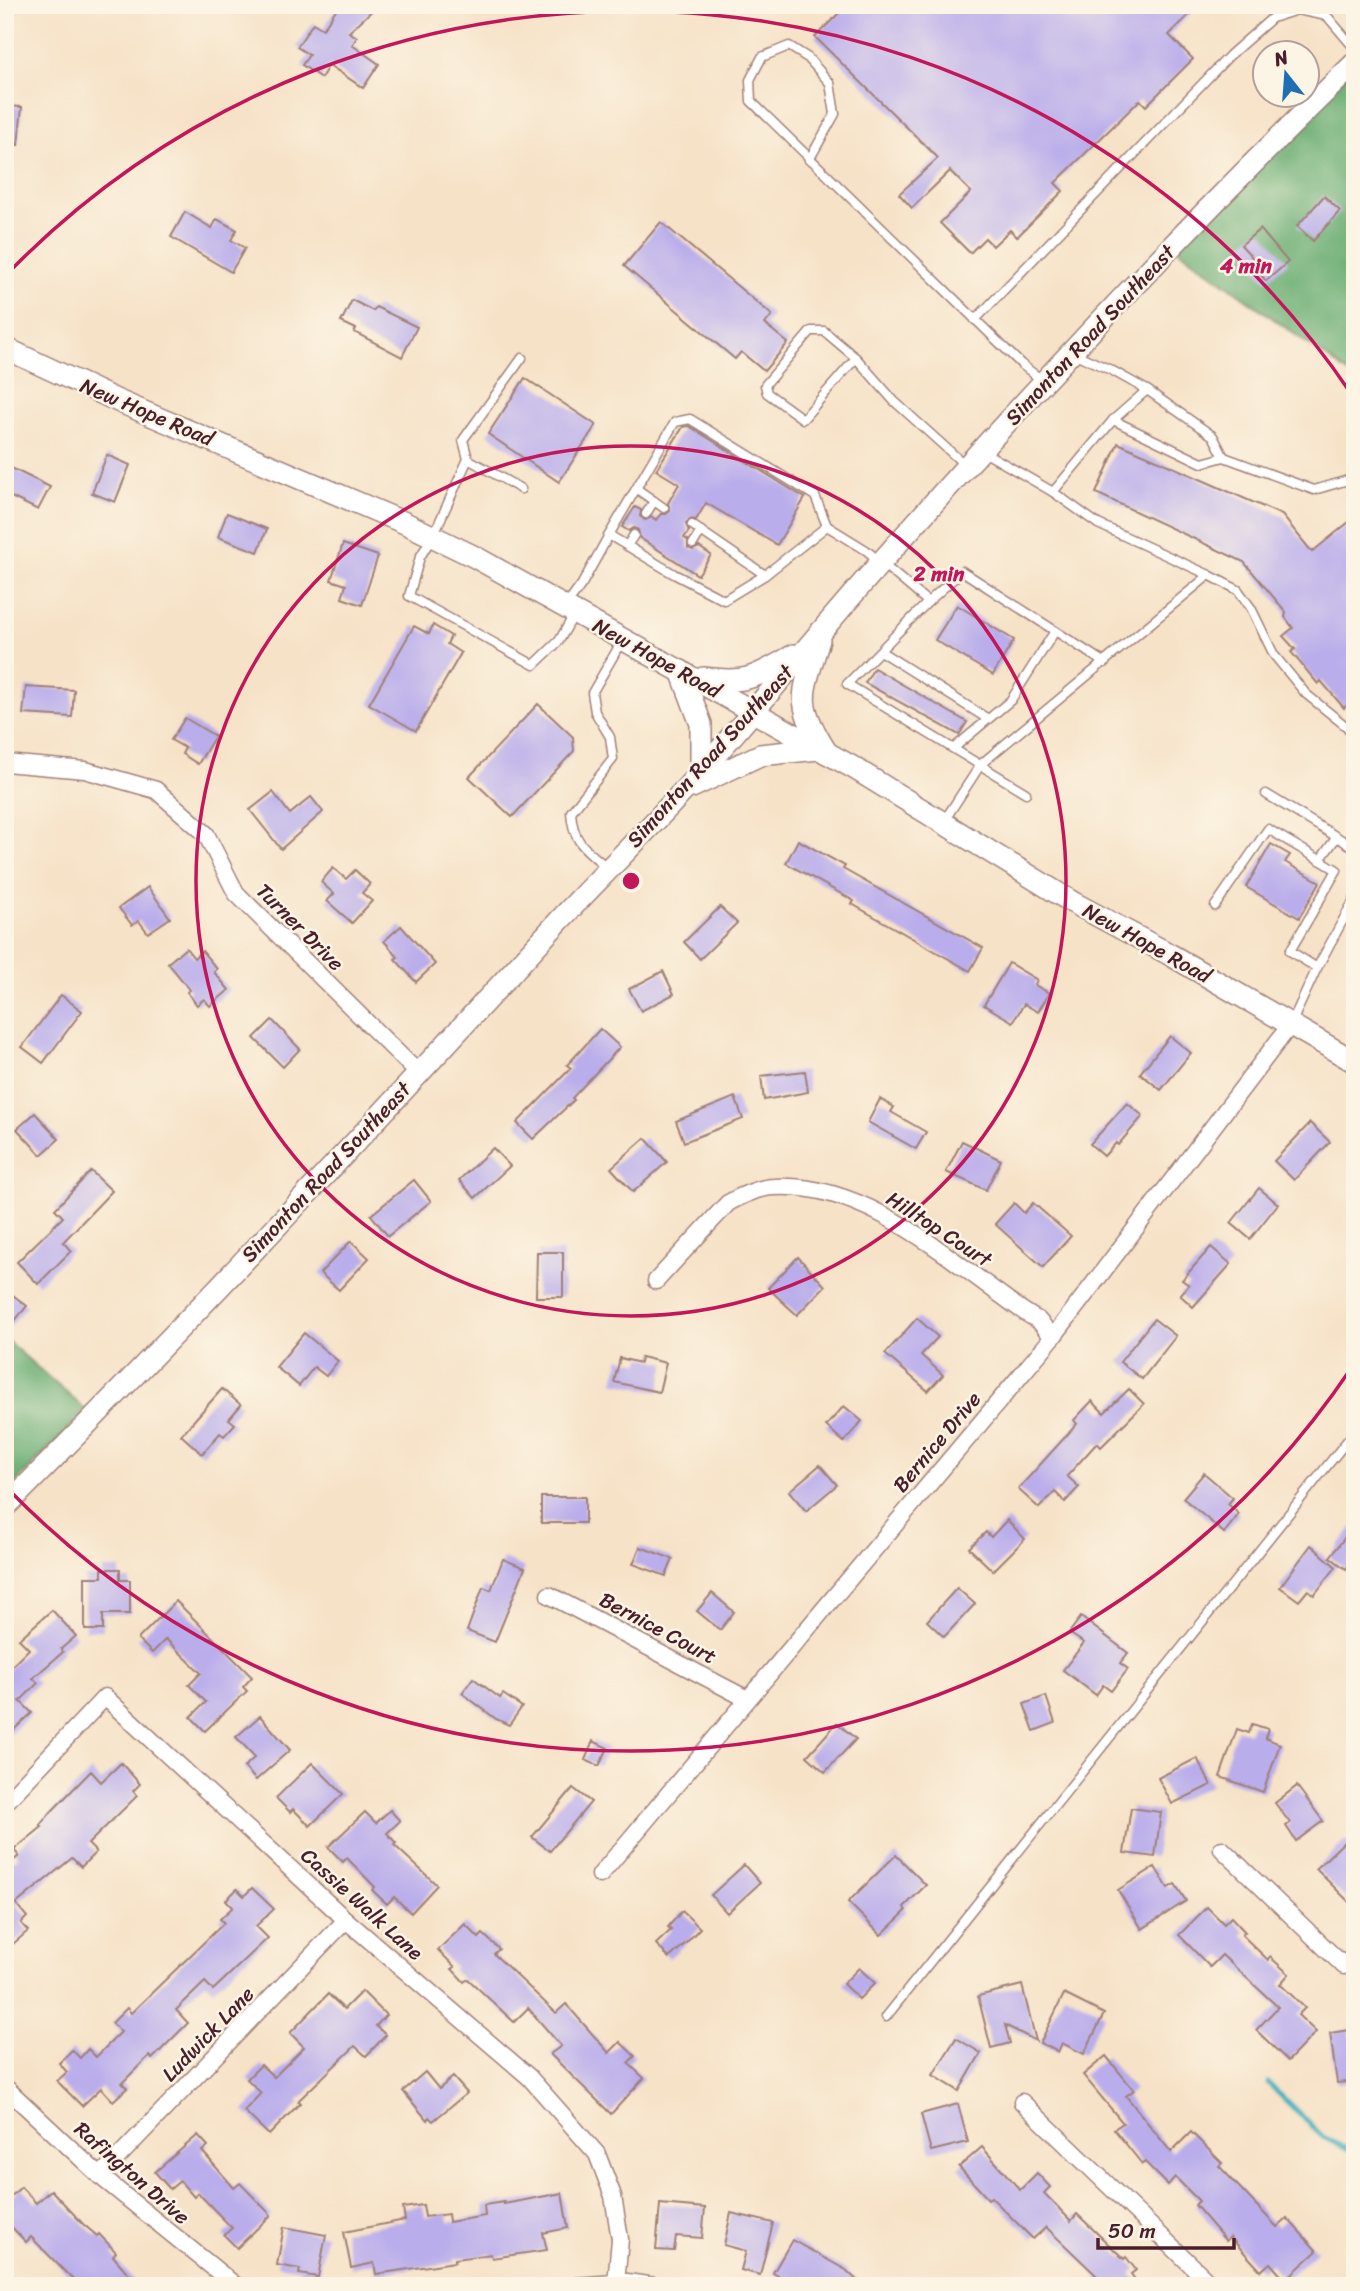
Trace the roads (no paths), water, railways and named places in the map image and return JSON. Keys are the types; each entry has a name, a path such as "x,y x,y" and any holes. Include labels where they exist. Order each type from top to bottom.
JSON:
{"street":[{"name":"Simonton Road Southeast","path":"5,1507 141,1370 608,868 684,791 881,561 1243,171 1355,63"},
{"name":"New Hope Road","path":"5,348 118,401 261,460 433,536 571,609 854,768 1072,902 1355,1062"},
{"path":"702,771 701,724 686,673 729,681 745,680 815,639"},
{"path":"684,791 760,755 823,752 810,726 802,694 815,639"},
{"name":"Turner Drive","path":"5,763 85,770 156,790 206,834 236,893 419,1074"},
{"name":"Bernice Drive","path":"600,1875 1053,1337 1291,1024"},
{"name":"Hilltop Court","path":"656,1281 728,1203 771,1186 819,1189 851,1200 895,1221 1038,1320 1053,1337"},
{"name":"Bernice Court","path":"549,1595 747,1699"},
{"name":"Cassie Walk Lane","path":"5,1803 105,1698 346,1920 529,2077 597,2154 613,2196 620,2239 617,2283"},
{"path":"1222,1849 1344,1966 1355,1955"},
{"name":"Ludwick Lane","path":"100,2176 346,1920"},
{"name":"Rafington Drive","path":"5,2087 100,2176 236,2286"},
{"path":"1022,2102 1213,2286"},
{"path":"576,2286 627,2282 654,2286"}],"lane":[{"path":"975,320 1230,55 1272,18 1297,10 1327,16 1355,49"},
{"path":"809,160 835,114 830,83 808,58 789,46 762,57 750,80 751,101 809,160 975,320 1045,383"},
{"path":"856,358 803,419 767,393 765,385 811,331 824,331 856,358 894,401 967,467"},
{"path":"1073,353 1147,390 1213,436 1224,457"},
{"path":"522,358 463,440 468,459 421,558 410,596 534,665 559,641 582,584 675,422 690,419 816,496 827,526 881,561 928,601"},
{"path":"1053,492 1114,420 1147,390"},
{"path":"1114,420 1202,463 1224,457 1314,490 1355,478"},
{"path":"983,451 1053,492 1098,524 1238,590 1251,608 1274,655 1306,694 1347,727 1355,737"},
{"path":"468,459 521,489"},
{"path":"638,489 664,508"},
{"path":"646,514 654,501"},
{"path":"692,526 765,575"},
{"path":"609,535 724,600 765,575 827,526"},
{"path":"693,544 701,531"},
{"path":"627,546 634,535"},
{"path":"649,559 655,548"},
{"path":"674,574 680,564"},
{"path":"1026,793 847,684 928,601 962,571 1105,663"},
{"path":"943,823 981,764 1209,575"},
{"path":"954,748 1011,700 1055,631"},
{"path":"608,868 585,849 572,831 570,812 613,760 610,737 595,712 592,693 624,639"},
{"path":"880,651 988,719"},
{"path":"1265,794 1355,848"},
{"path":"1215,906 1268,829 1337,870 1290,951 1317,968"},
{"path":"1320,860 1336,838"},
{"path":"1291,1024 1317,968 1355,898"},
{"path":"886,2017 1355,1431"}],"waterway":[{"path":"1268,2083 1323,2137 1355,2153"}]}
